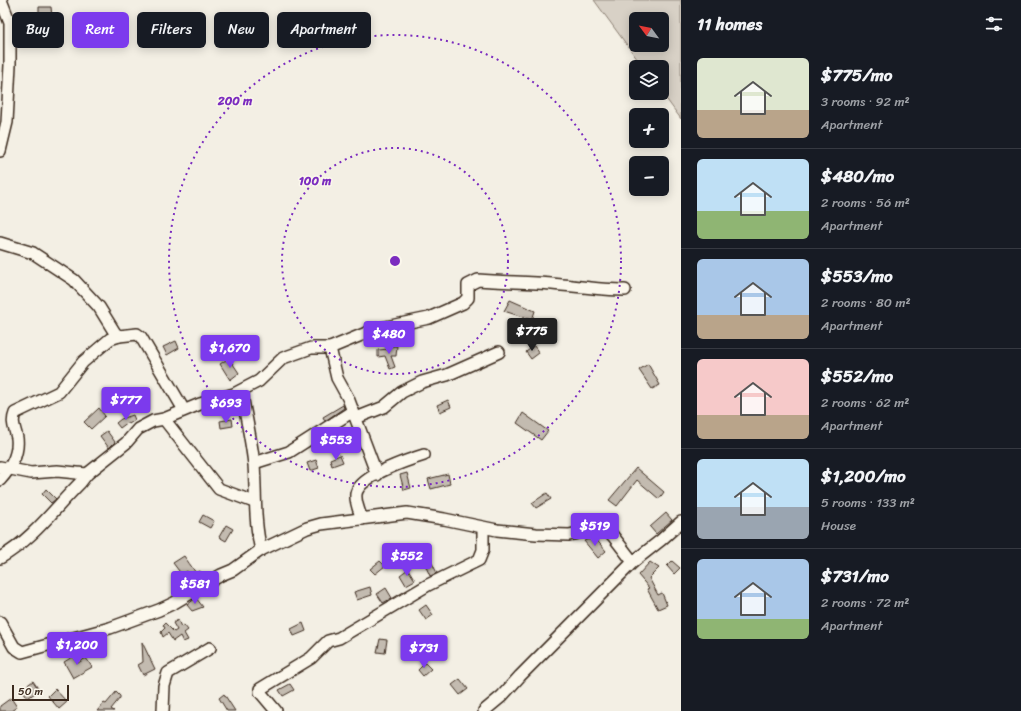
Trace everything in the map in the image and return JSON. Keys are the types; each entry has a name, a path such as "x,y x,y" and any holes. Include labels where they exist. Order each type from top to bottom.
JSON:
{"street":[{"path":"0,151 8,122 10,64 10,23 1,0"},
{"path":"0,243 33,253 74,280 99,307 119,336"},
{"path":"0,558 21,545 31,536 87,474 126,443 138,430 153,421 164,419 184,410 241,390 259,381 283,358 311,348 330,348 376,329 429,318 463,303 468,298 468,285 478,280 625,290"},
{"path":"0,480 4,468 16,454 18,444 13,426 15,413 59,392 83,362 110,339 119,336 137,334 141,337 184,410"},
{"path":"330,348 337,378 348,398 377,475"},
{"path":"254,463 289,452 354,414 384,407 402,392 422,382 438,379 499,352"},
{"path":"241,390 254,463 254,502 261,550"},
{"path":"164,419 218,489 254,502"},
{"path":"362,519 357,506 356,495 363,483 388,467 424,455"},
{"path":"4,468 31,473 57,471 87,474"},
{"path":"0,622 14,647 22,652 130,621 174,603 202,585 233,570 261,550 307,528 333,521 406,513 444,519 483,528 569,535 600,528 606,529 633,562"},
{"path":"484,711 502,696 633,562 681,522"},
{"path":"276,711 260,692 260,689 311,658 328,641 339,638 428,585 479,560 483,550 483,528"},
{"path":"163,711 164,686 168,673 210,648"}],"shaded area":[{"path":"594,0 681,0 681,119 667,100 669,100 669,60 638,60 632,52 669,52 669,12 629,12 629,48"}],"building":[{"path":"39,7 51,7 52,12 39,12"},
{"path":"510,300 535,311 532,320 504,311"},
{"path":"176,341 179,348 167,355 163,347"},
{"path":"389,346 397,346 396,356 391,356 395,367 390,369 385,356 378,357 378,350 389,349"},
{"path":"534,346 539,353 531,359 526,352"},
{"path":"229,358 239,373 230,380 220,364"},
{"path":"648,364 660,385 652,389 639,370"},
{"path":"448,400 451,407 440,412 437,405"},
{"path":"343,405 344,408 325,421 323,417"},
{"path":"99,408 105,416 91,429 84,422"},
{"path":"523,413 548,431 541,440 517,423"},
{"path":"133,415 135,420 129,424 128,422 120,428 116,423 121,419"},
{"path":"232,419 233,426 221,428 220,421"},
{"path":"339,429 351,447 344,452 340,445 341,444 333,434"},
{"path":"107,431 115,442 109,448 100,436"},
{"path":"340,455 343,462 332,466 330,459"},
{"path":"316,460 319,468 310,471 307,463"},
{"path":"636,468 664,492 659,499 637,480 617,506 609,500"},
{"path":"407,473 411,488 404,490 400,475"},
{"path":"448,474 450,484 431,489 428,479"},
{"path":"46,489 56,499 51,503 42,494"},
{"path":"547,493 551,499 536,508 532,503"},
{"path":"666,513 672,520 656,534 650,527"},
{"path":"203,515 214,521 210,528 199,522"},
{"path":"226,525 233,529 226,541 219,537"},
{"path":"594,537 606,551 598,558 584,541"},
{"path":"184,556 196,573 200,571 204,577 194,583 187,571 182,575 173,563"},
{"path":"380,561 385,566 375,574 370,569"},
{"path":"672,561 680,568 674,574 667,566"},
{"path":"650,562 659,568 649,578 658,595 662,593 667,605 658,609 647,589 649,588 638,575"},
{"path":"432,563 437,573 430,576 426,567"},
{"path":"408,569 415,580 406,585 400,575"},
{"path":"370,587 372,595 357,600 354,592"},
{"path":"386,588 392,598 383,603 377,594"},
{"path":"196,598 203,607 192,611 187,605"},
{"path":"426,605 433,615 426,620 419,610"},
{"path":"178,620 181,627 184,625 188,630 184,633 188,640 183,642 180,636 173,641 168,633 163,637 161,632 165,628 163,625 165,623 174,632 177,630 173,623"},
{"path":"303,623 306,631 294,636 291,629"},
{"path":"380,639 387,640 385,653 377,652"},
{"path":"142,642 155,669 143,675 138,665 143,662"},
{"path":"74,656 78,663 86,658 92,667 73,678 64,662"},
{"path":"425,663 431,669 423,676 418,670"},
{"path":"460,679 468,689 460,695 452,685"},
{"path":"33,681 39,690 28,698 22,689"},
{"path":"290,684 294,690 283,696 279,690"},
{"path":"55,689 67,702 59,709 48,696"},
{"path":"116,692 120,698 111,709 114,711 97,711 104,703 106,704"},
{"path":"224,694 235,711 227,711 219,698"},
{"path":"11,698 17,707 11,711 0,711 0,706"}]}
